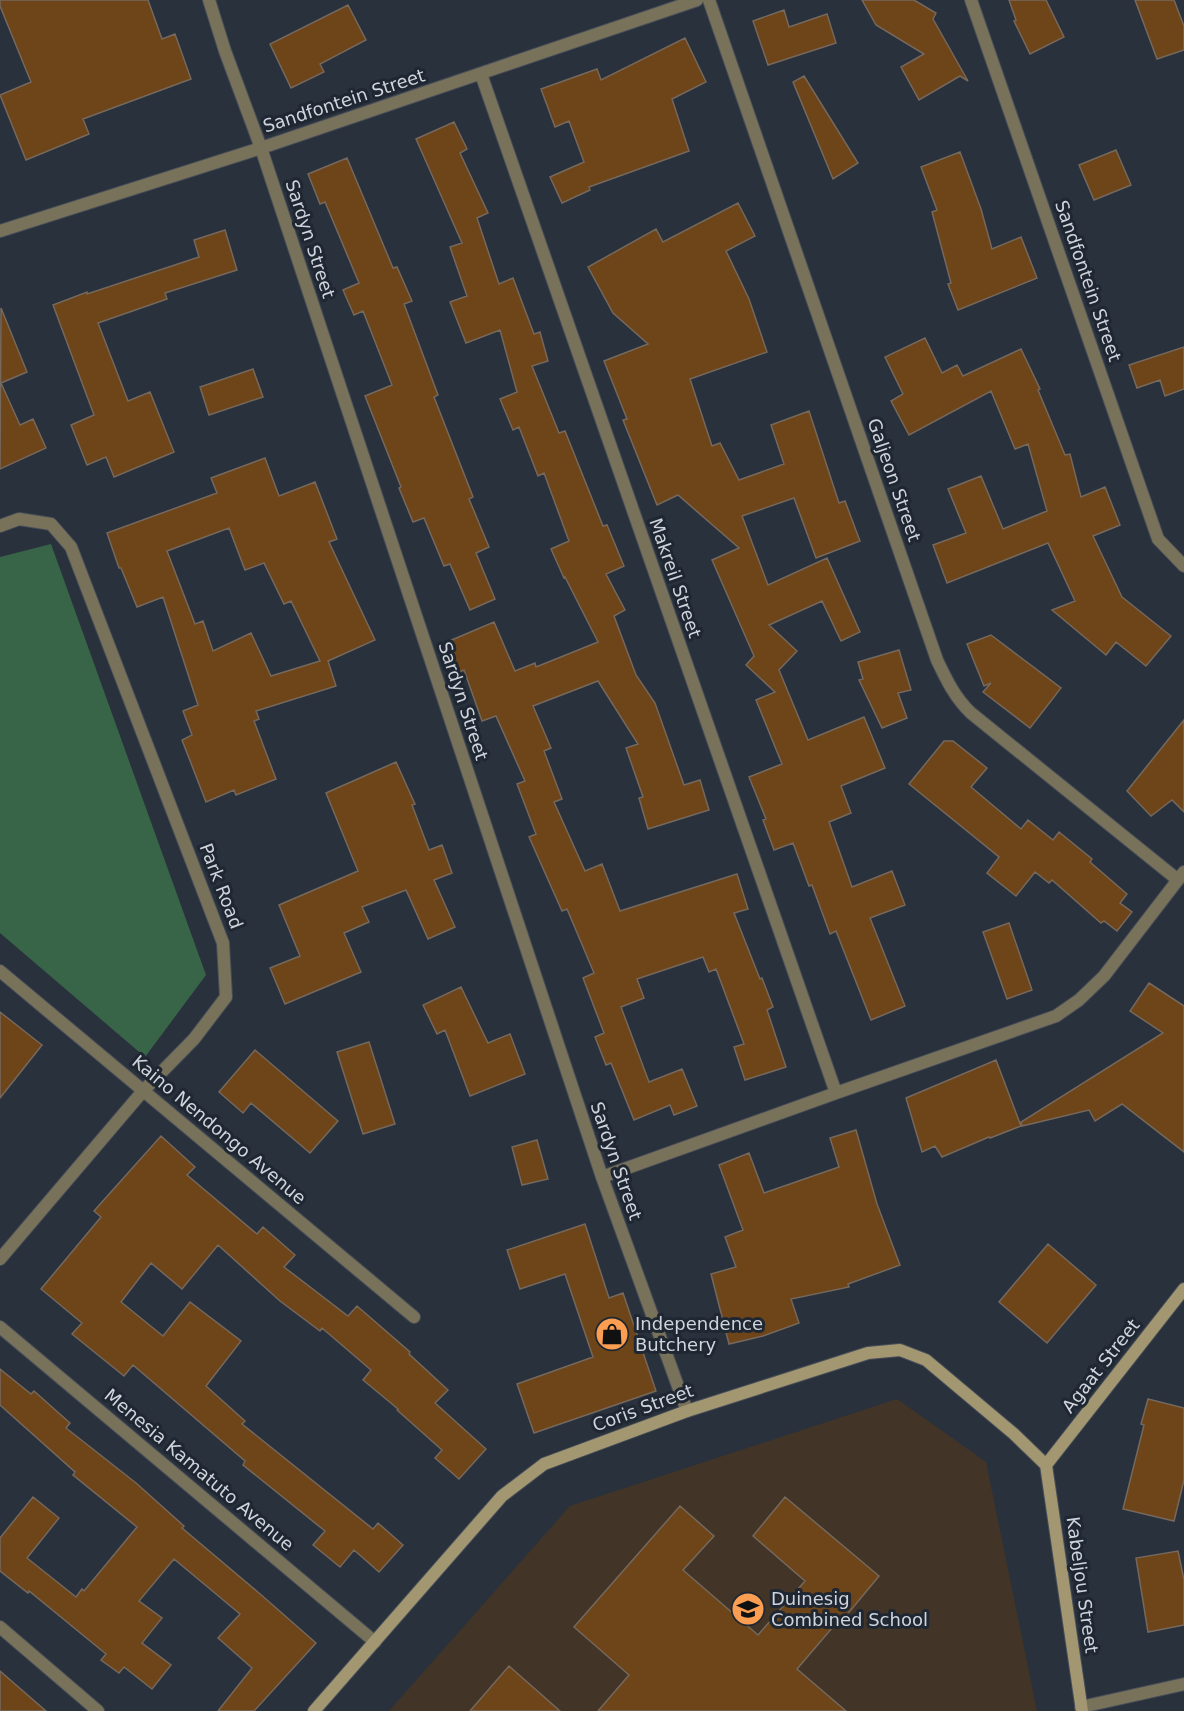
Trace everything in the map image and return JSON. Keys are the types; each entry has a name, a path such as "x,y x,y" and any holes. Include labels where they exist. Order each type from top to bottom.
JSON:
{"street":[{"name":"Sardyn Street","path":"209,0 225,51 261,148 602,1177 687,1411"},
{"name":"Sandfontein Street","path":"0,231 261,148 697,0"},
{"name":"Galjeon Street","path":"709,0 937,660 946,678 961,703 970,712 1181,876"},
{"name":"Sandfontein Street","path":"971,0 1158,539 1184,566"},
{"name":"Makreil Street","path":"481,75 836,1093"},
{"name":"Park Road","path":"0,526 19,519 51,524 71,547 223,943 226,996 194,1039 144,1091 0,1259"},
{"path":"602,1177 1056,1016 1079,1000 1104,976 1181,876"},
{"name":"Kaino Nendongo Avenue","path":"0,971 414,1317"},
{"name":"Agaat Street","path":"1046,1465 1184,1288"},
{"name":"Menesia Kamatuto Avenue","path":"0,1327 375,1642"},
{"name":"Coris Street","path":"314,1711 502,1496 544,1464 687,1411 868,1353 900,1350 926,1360 1014,1434 1046,1465"},
{"name":"Kabeljou Street","path":"1046,1465 1082,1709"},
{"path":"0,1628 98,1711"},
{"path":"1082,1709 1184,1684"}],"shaded area":[{"name":"Duinesig Combined School","path":"897,1399 986,1462 1037,1711 389,1711 570,1506"}],"green space":[{"path":"51,544 206,975 145,1057 0,933 0,557"}],"building":[{"path":"0,0 148,0 162,39 175,34 191,79 83,119 89,134 26,160 0,95 31,82 0,6"},
{"path":"862,0 914,0 936,13 933,19 968,81 960,76 919,100 901,67 924,54 876,25"},
{"path":"1009,0 1046,0 1064,37 1030,54 1014,21 1016,20"},
{"path":"1135,0 1174,0 1184,26 1184,50 1157,59"},
{"path":"348,5 366,40 320,64 324,72 291,88 270,44"},
{"path":"784,10 789,27 827,14 836,43 768,65 753,21"},
{"path":"685,38 706,82 672,99 689,151 589,187 590,190 562,203 550,177 584,162 569,121 555,127 541,89 597,69 601,80"},
{"path":"804,76 858,163 833,179 793,82"},
{"path":"454,122 467,149 460,153 488,213 477,218 499,284 513,278 534,334 540,332 548,361 532,366 559,433 565,431 603,526 607,525 624,566 606,574 625,610 614,616 636,675 655,703 684,785 700,780 709,810 648,829 639,798 643,797 626,748 638,744 598,681 533,706 551,748 544,751 562,799 554,802 585,871 602,864 620,911 737,874 748,909 734,913 773,1007 767,1010 786,1067 745,1080 734,1047 744,1044 716,969 709,972 703,957 637,979 644,998 621,1007 649,1082 682,1069 697,1106 674,1115 670,1105 634,1120 611,1063 606,1065 595,1037 604,1033 583,978 594,973 567,909 562,911 529,837 536,834 517,784 525,781 496,716 482,721 464,670 459,672 447,642 494,622 515,671 535,663 536,667 598,642 551,549 569,541 544,473 538,476 519,427 513,430 500,399 517,392 500,330 466,343 450,302 467,296 450,247 462,243 416,139"},
{"path":"1116,150 1131,185 1094,200 1079,165"},
{"path":"960,152 981,209 992,249 1021,237 1037,278 958,310 948,284 951,283 932,212 937,210 921,167"},
{"path":"347,158 393,268 397,267 412,301 404,304 438,395 434,397 473,497 469,499 489,547 476,553 495,599 470,610 450,564 444,566 424,518 413,522 365,396 392,385 363,311 354,315 343,290 359,283 325,202 320,204 308,174"},
{"path":"738,203 755,236 726,251 749,299 767,352 690,379 712,446 720,443 739,480 784,464 771,425 809,411 839,503 845,501 860,541 816,558 794,498 742,516 768,585 827,558 860,632 841,641 822,601 769,625 797,651 779,670 808,740 864,717 885,768 841,786 851,813 829,822 852,887 892,871 905,905 870,918 905,1006 871,1020 836,931 830,934 793,843 774,850 763,820 766,819 749,777 782,764 756,700 775,692 746,665 754,656 712,560 739,548 678,495 657,505 623,420 627,419 604,361 648,344 613,313 588,267 656,229 663,242"},
{"path":"225,230 237,270 165,293 167,299 98,323 128,401 150,392 174,452 114,477 106,457 87,465 71,425 94,415 53,305 199,257 194,240"},
{"path":"1,308 27,372 1,383 20,425 33,419 46,448 0,469"},
{"path":"925,338 942,373 957,365 963,376 1021,349 1040,389 1038,390 1065,455 1070,454 1081,497 1105,487 1120,525 1093,536 1122,597 1171,636 1146,666 1116,642 1106,655 1052,610 1075,601 1048,543 947,583 933,545 966,533 948,489 981,476 1003,529 1047,511 1028,444 1015,449 991,391 909,435 891,401 903,394 885,357"},
{"path":"1184,347 1184,389 1165,396 1160,380 1137,388 1129,365"},
{"path":"253,369 263,397 209,415 200,387"},
{"path":"265,458 279,496 315,482 337,539 329,542 375,640 328,661 336,686 256,711 259,719 254,721 276,779 236,795 234,790 206,802 182,740 192,735 183,711 198,705 163,597 137,607 121,568 119,568 107,533 217,493 211,478","holes":["229,528 245,570 264,563 284,604 291,601 320,661 271,676 251,633 213,651 203,621 195,624 167,551"]},
{"path":"991,635 1061,688 1030,728 983,692 991,683 984,686 967,644"},
{"path":"899,650 911,690 898,693 907,718 882,728 859,680 863,679 858,662"},
{"path":"1184,720 1184,812 1172,800 1151,816 1127,791"},
{"path":"944,741 953,741 987,768 971,787 1021,829 1028,820 1053,840 1059,832 1092,859 1090,862 1127,894 1120,903 1132,912 1117,931 1104,921 1101,923 1052,880 1049,883 1035,872 1016,896 987,873 999,857 909,784"},
{"path":"396,762 415,804 412,805 429,850 442,845 452,873 434,880 455,927 428,939 406,890 362,907 369,922 344,933 361,972 285,1004 270,968 300,956 279,905 358,871 326,793"},
{"path":"1009,923 1032,990 1007,999 983,932"},
{"path":"1149,983 1184,1006 1184,1152 1122,1104 1095,1121 1089,1110 1022,1126 1021,1122 1163,1033 1130,1011"},
{"path":"461,987 488,1043 510,1034 525,1074 470,1096 445,1030 437,1034 423,1005"},
{"path":"0,1012 42,1045 0,1098"},
{"path":"369,1042 395,1124 363,1134 337,1052"},
{"path":"255,1050 338,1121 310,1153 251,1103 243,1113 219,1092"},
{"path":"996,1060 1021,1126 942,1157 935,1146 922,1152 906,1098"},
{"path":"856,1130 877,1204 900,1265 848,1284 849,1287 791,1299 799,1323 763,1336 729,1344 711,1274 736,1267 725,1237 743,1230 719,1165 749,1153 764,1193 839,1167 830,1138"},
{"path":"161,1136 195,1167 187,1175 257,1234 263,1227 295,1255 284,1267 348,1316 357,1306 410,1352 409,1354 448,1390 435,1403 486,1449 459,1479 435,1458 442,1450 363,1380 371,1370 322,1328 320,1331 280,1301 218,1245 182,1289 151,1263 121,1302 163,1336 190,1302 241,1341 206,1386 245,1421 242,1424 373,1529 378,1523 403,1545 379,1572 354,1550 340,1567 313,1545 325,1531 243,1465 245,1461 133,1365 124,1376 72,1334 82,1323 41,1289 101,1217 94,1211"},
{"path":"537,1140 548,1179 522,1185 512,1147"},
{"path":"585,1224 609,1298 623,1293 656,1391 534,1433 517,1384 593,1357 565,1274 520,1289 507,1250"},
{"path":"1048,1244 1096,1285 1047,1343 999,1302"},
{"path":"0,1369 31,1394 34,1391 70,1423 66,1428 136,1483 184,1526 182,1528 316,1643 254,1711 218,1711 252,1668 218,1638 240,1614 174,1559 139,1601 162,1618 142,1643 171,1665 152,1689 124,1667 119,1673 101,1660 106,1654 29,1591 28,1593 0,1571 0,1538 33,1497 59,1518 27,1558 76,1597 82,1589 84,1591 137,1527 73,1475 75,1472 0,1405"},
{"path":"1148,1399 1184,1408 1184,1480 1174,1521 1123,1509 1144,1425 1141,1424"},
{"path":"785,1497 879,1576 797,1669 846,1711 598,1711 629,1675 574,1627 680,1506 714,1536 683,1570 758,1635 805,1581 753,1536"},
{"path":"1178,1551 1184,1580 1184,1625 1148,1632 1136,1558"},
{"path":"509,1666 560,1711 470,1711"},
{"path":"0,1671 46,1711 0,1711"}],"place":[{"name":"Independence Butchery","path":"612,1334"},
{"name":"Duinesig Combined School","path":"748,1609"}]}
